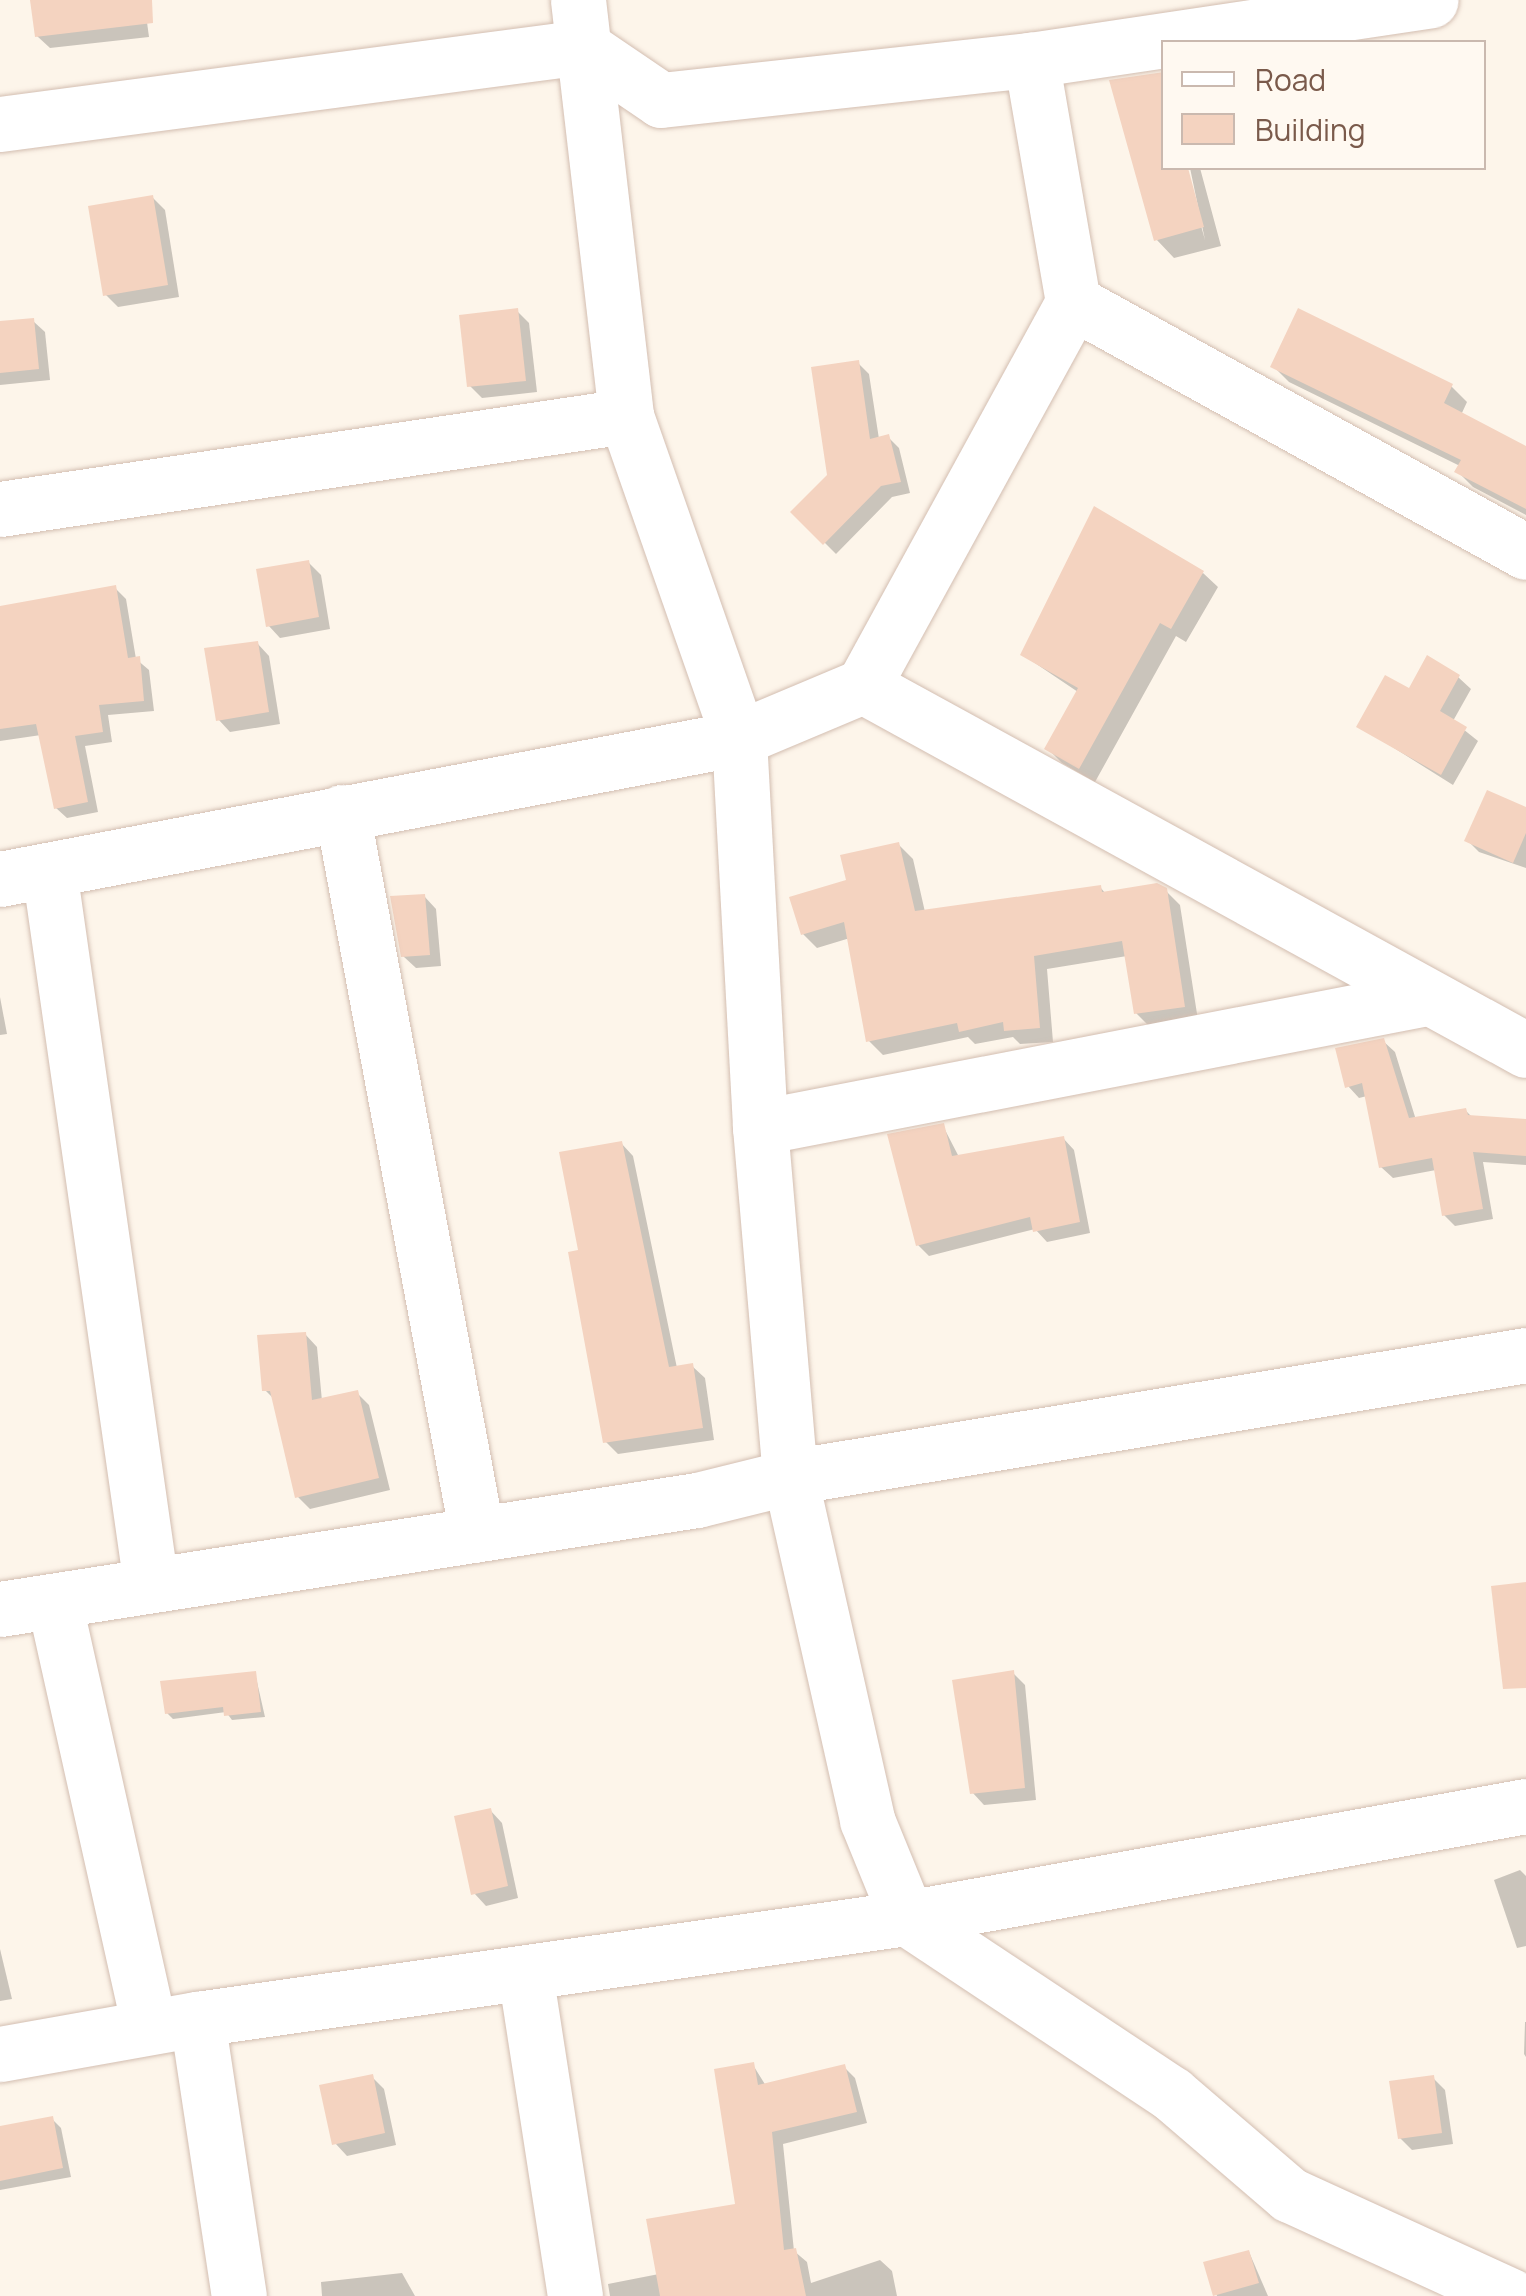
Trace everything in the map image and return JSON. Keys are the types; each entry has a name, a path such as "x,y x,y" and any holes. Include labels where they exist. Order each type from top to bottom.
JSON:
{"street":[{"path":"1165,40 1431,0"},
{"path":"580,24 661,100 1032,60 1161,41"},
{"path":"0,124 580,24"},
{"path":"580,24 626,416 739,738 760,1127 790,1477 867,1820 908,1918 1172,2094 1290,2196 1511,2296"},
{"path":"151,1585 25,874 739,738 863,686 1074,302 1032,60"},
{"path":"1074,302 1526,552"},
{"path":"0,509 626,416"},
{"path":"863,686 1526,1050"},
{"path":"342,812 477,1535"},
{"path":"760,1127 1427,998"},
{"path":"0,1609 697,1500 790,1477 1526,1355"},
{"path":"54,1600 173,2023 239,2296"},
{"path":"0,2054 173,2023 908,1918 1526,1806"},
{"path":"525,1973 575,2296"}],"building":[{"path":"30,0 152,0 153,23 35,37"},
{"path":"1161,72 1161,170 1189,170 1204,227 1154,241 1109,80"},
{"path":"153,195 168,285 103,296 88,206"},
{"path":"518,308 526,381 467,387 459,315"},
{"path":"1298,308 1453,384 1444,403 1526,446 1526,509 1454,472 1461,460 1270,367"},
{"path":"34,318 39,369 0,373 0,321"},
{"path":"859,360 870,439 889,434 901,482 881,486 823,545 790,512 827,475 811,367"},
{"path":"1094,506 1204,571 1171,629 1160,623 1079,769 1044,749 1078,688 1020,655"},
{"path":"309,560 319,617 266,627 256,569"},
{"path":"116,585 128,658 140,656 144,701 99,705 103,732 75,736 88,802 54,809 36,724 0,729 0,606"},
{"path":"258,641 269,712 216,721 204,648"},
{"path":"1427,655 1460,675 1440,711 1467,727 1441,775 1356,727 1385,675 1409,688"},
{"path":"1487,790 1526,807 1526,833 1513,863 1464,841"},
{"path":"899,842 915,911 1101,885 1102,892 1157,883 1167,888 1185,1007 1134,1014 1122,941 1034,956 1040,1028 1004,1031 1003,1022 959,1032 957,1023 866,1042 844,922 801,935 789,897 846,880 840,855"},
{"path":"425,894 430,955 401,957 390,896"},
{"path":"1384,1038 1409,1118 1466,1108 1468,1115 1526,1119 1526,1156 1473,1152 1483,1209 1442,1216 1432,1158 1379,1168 1362,1083 1345,1088 1335,1048"},
{"path":"944,1123 952,1156 1064,1136 1080,1222 1033,1232 1030,1217 916,1246 887,1134"},
{"path":"622,1141 669,1367 693,1363 703,1428 603,1443 568,1252 578,1250 559,1152"},
{"path":"306,1332 312,1400 358,1390 379,1478 295,1498 270,1391 262,1391 257,1335"},
{"path":"1526,1582 1526,1688 1503,1689 1491,1586"},
{"path":"1014,1670 1025,1788 970,1794 952,1680"},
{"path":"256,1671 261,1712 224,1716 223,1707 165,1714 160,1681"},
{"path":"491,1808 508,1886 471,1895 454,1816"},
{"path":"754,2062 758,2085 845,2064 857,2112 772,2132 784,2250 796,2248 806,2296 660,2296 646,2219 735,2204 714,2069"},
{"path":"373,2074 385,2133 332,2145 319,2085"},
{"path":"1434,2075 1442,2133 1398,2139 1389,2081"},
{"path":"53,2116 63,2168 0,2181 0,2126"},
{"path":"1249,2250 1259,2283 1213,2296 1203,2262"}]}
